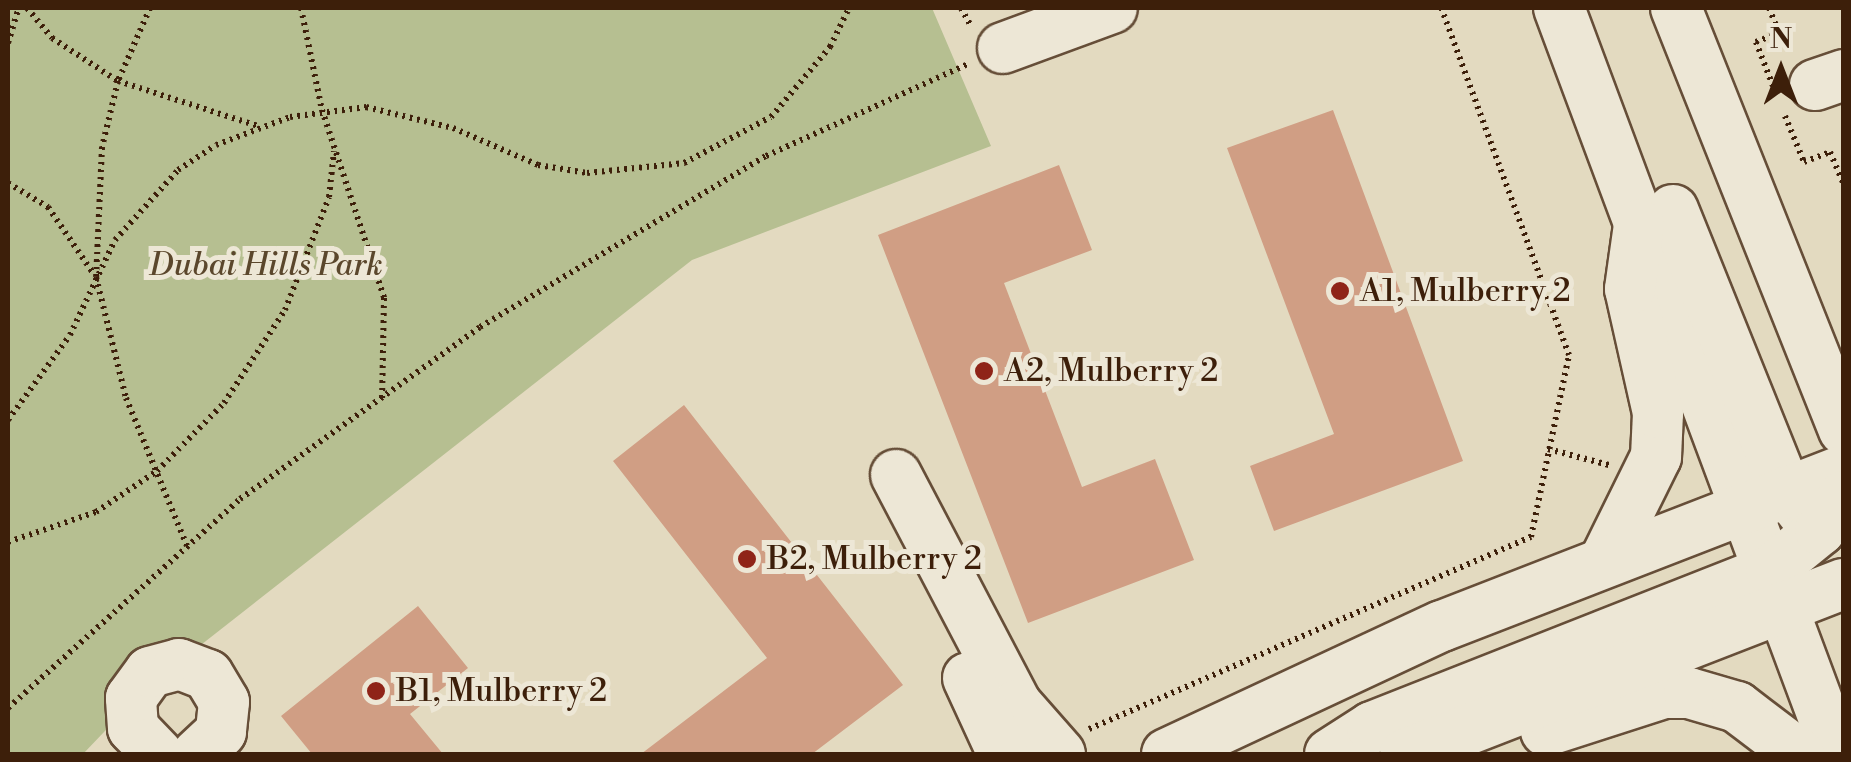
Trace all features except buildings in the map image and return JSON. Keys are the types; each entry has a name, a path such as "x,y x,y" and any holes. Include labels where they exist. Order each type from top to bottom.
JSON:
{"street":[{"path":"1003,48 1112,8"},
{"path":"1559,8 1641,219 1767,498 1822,560 1837,754"},
{"path":"1676,8 1844,430"},
{"path":"1578,57 1632,110 1767,498"},
{"path":"1606,558 1656,456 1658,413 1630,288 1641,219"},
{"path":"1785,284 1844,350"},
{"path":"1167,754 1606,558 1844,470"},
{"path":"1003,754 882,484 1017,705 1058,754"},
{"path":"1405,754 1478,726 1822,560"},
{"path":"1330,754 1372,727 1822,560"},
{"path":"158,754 140,742 130,713 138,684 164,666 195,667 218,687 225,717 209,751"},
{"path":"1478,726 1544,732 1664,693 1689,693 1738,707 1798,754"}],"path":[{"path":"8,43 19,8"},
{"path":"28,8 52,38 118,81 259,126"},
{"path":"150,8 118,81 102,147 96,276 126,398 188,546"},
{"path":"300,8 334,151 374,248 384,298 382,399"},
{"path":"8,420 70,334 115,240 178,170 259,126 322,110 411,114 538,165 587,173 684,163 771,116 830,47 849,8"},
{"path":"1058,754 1099,722 1531,537 1569,355 1441,8"},
{"path":"8,708 188,546 480,326 766,156 1003,48"},
{"path":"8,542 96,512 157,471 261,353 312,246 334,151"},
{"path":"8,183 48,207 96,276"}],"green space":[{"name":"Dubai Hills Park","path":"8,8 932,8 991,146 692,260 146,688 83,754 8,754"}],"place":[{"name":"A1, Mulberry 2","path":"1340,291"},
{"name":"A2, Mulberry 2","path":"984,371"},
{"name":"B2, Mulberry 2","path":"747,559"},
{"name":"B1, Mulberry 2","path":"376,691"}]}
